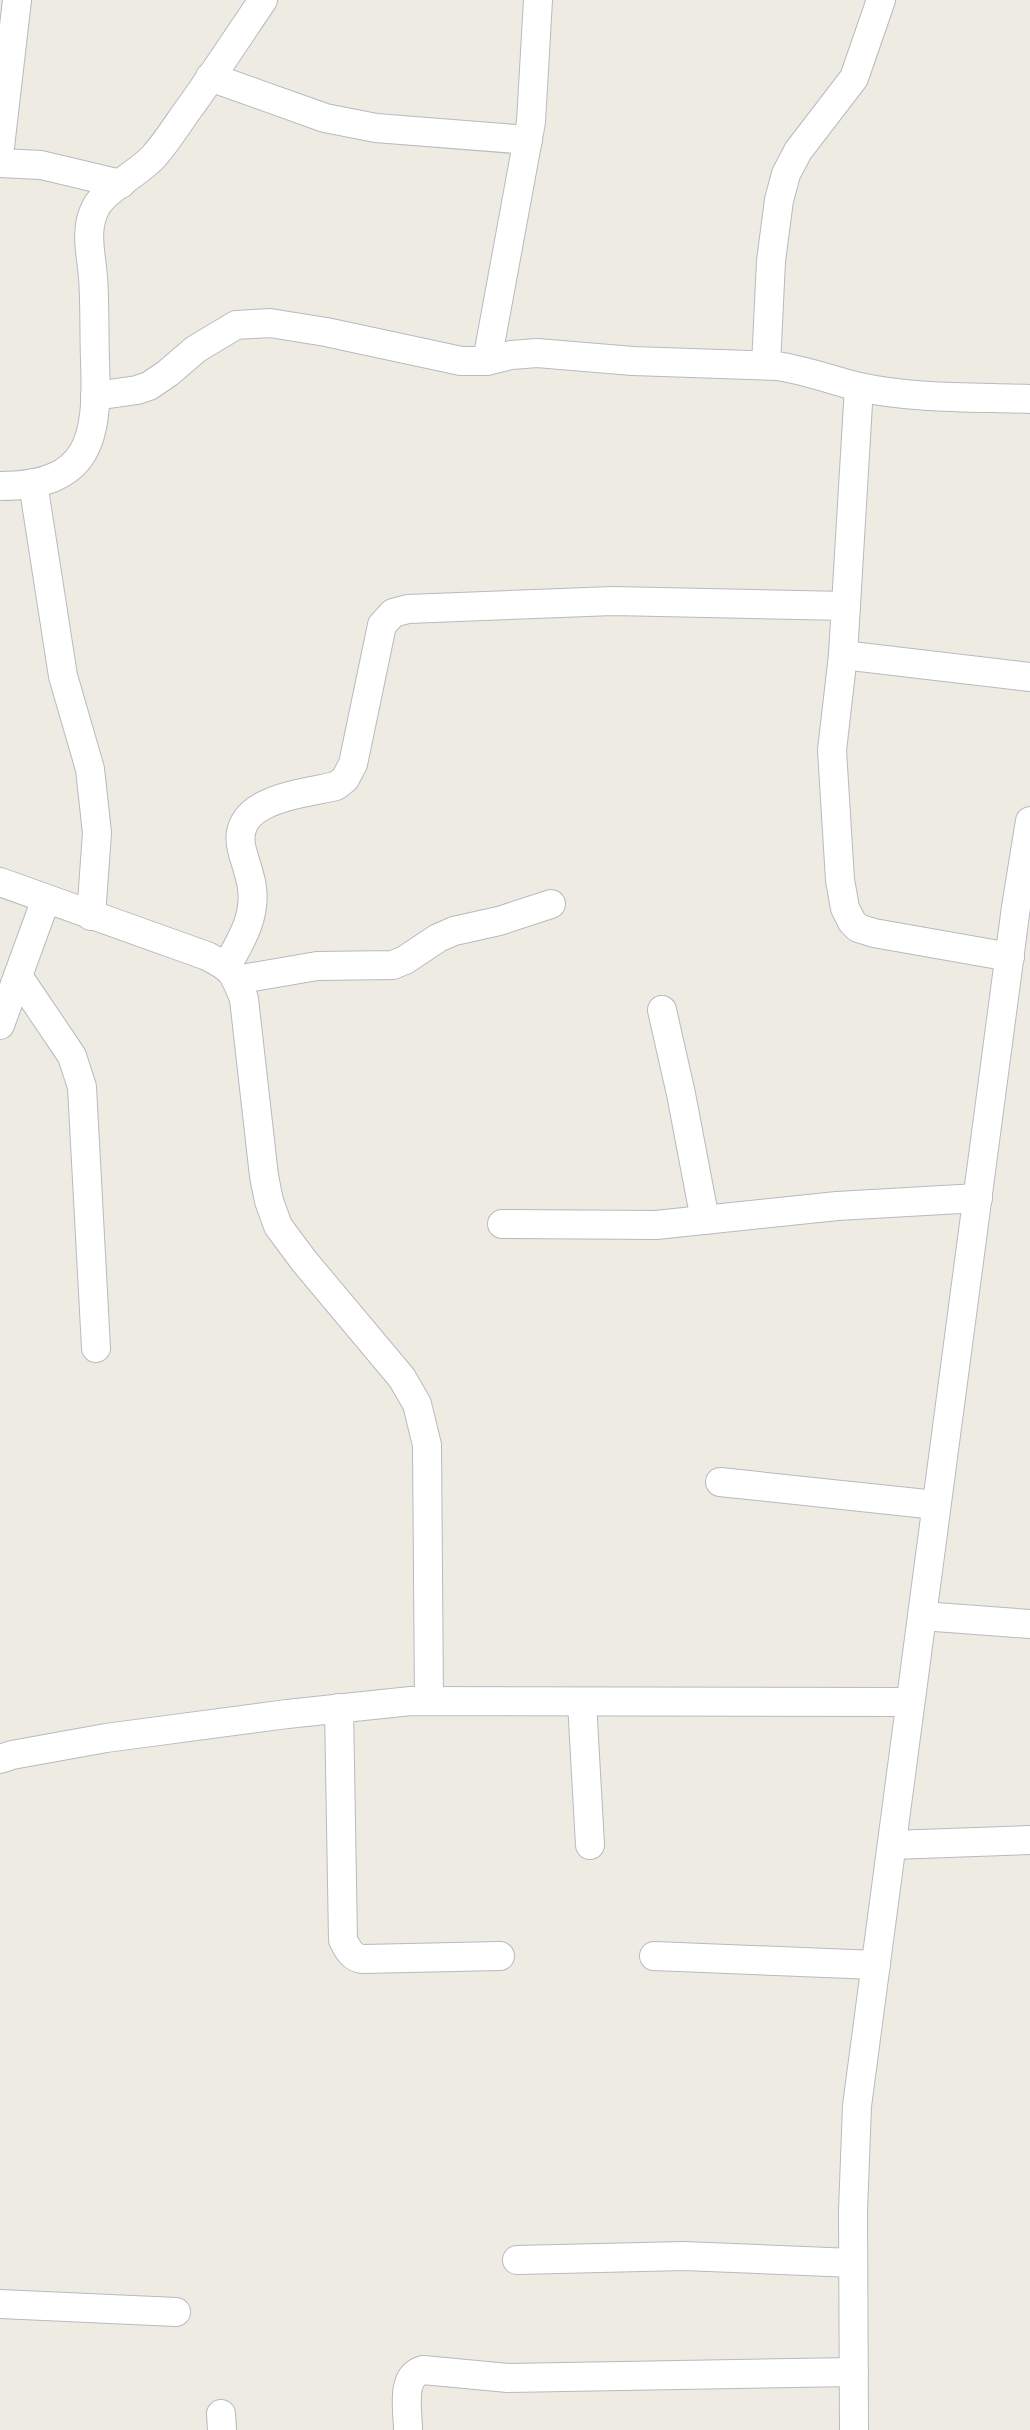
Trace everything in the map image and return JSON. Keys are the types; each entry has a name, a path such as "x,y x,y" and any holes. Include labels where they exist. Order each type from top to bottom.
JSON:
{"street":[{"path":"0,147 16,0"},
{"path":"486,361 532,122 538,0"},
{"path":"766,365 772,261 779,200 786,174 798,151 854,78 880,0"},
{"path":"0,486 33,483 61,474 79,460 89,441 95,423 95,396 93,279 89,226 97,205 155,156 210,77 253,2"},
{"path":"210,77 325,118 376,128 528,140"},
{"path":"0,163 41,165 121,184"},
{"path":"95,396 137,390 149,386 168,373 196,349 236,325 270,323 326,332 424,355 461,361 486,361 511,355 536,353 633,361 766,365 799,369 859,387 904,393 1030,399"},
{"path":"859,387 843,655 832,750 840,880 845,908 852,922 858,928 874,934 1010,957"},
{"path":"33,483 63,676 90,769 97,833 91,916"},
{"path":"232,973 253,905 253,886 239,835 244,823 254,810 266,802 336,786 345,779 353,764 382,625 393,613 408,609 613,601 846,606"},
{"path":"843,655 1030,677"},
{"path":"854,2430 853,2263 857,2106 936,1505 1030,822"},
{"path":"0,882 91,916 208,956 232,973 244,999 264,1176 269,1201 278,1226 304,1261 402,1378 417,1404 422,1422 427,1445 429,1701"},
{"path":"0,1025 46,899"},
{"path":"232,973 317,966 393,965 405,960 438,938 454,931 499,921 551,904"},
{"path":"18,976 72,1056 82,1087 96,1348"},
{"path":"662,1010 681,1094 704,1220"},
{"path":"502,1224 656,1225 837,1206 978,1198"},
{"path":"720,1482 936,1505"},
{"path":"922,1616 1030,1624"},
{"path":"0,1759 12,1755 106,1738 339,1708 429,1701 910,1702"},
{"path":"582,1702 590,1845"},
{"path":"339,1708 343,1940 351,1954 363,1959 500,1956"},
{"path":"892,1845 1030,1840"},
{"path":"654,1956 876,1965"},
{"path":"517,2260 684,2256 853,2263"},
{"path":"0,2304 176,2312"},
{"path":"408,2430 409,2382 414,2373 423,2370 508,2378 854,2372"}]}
